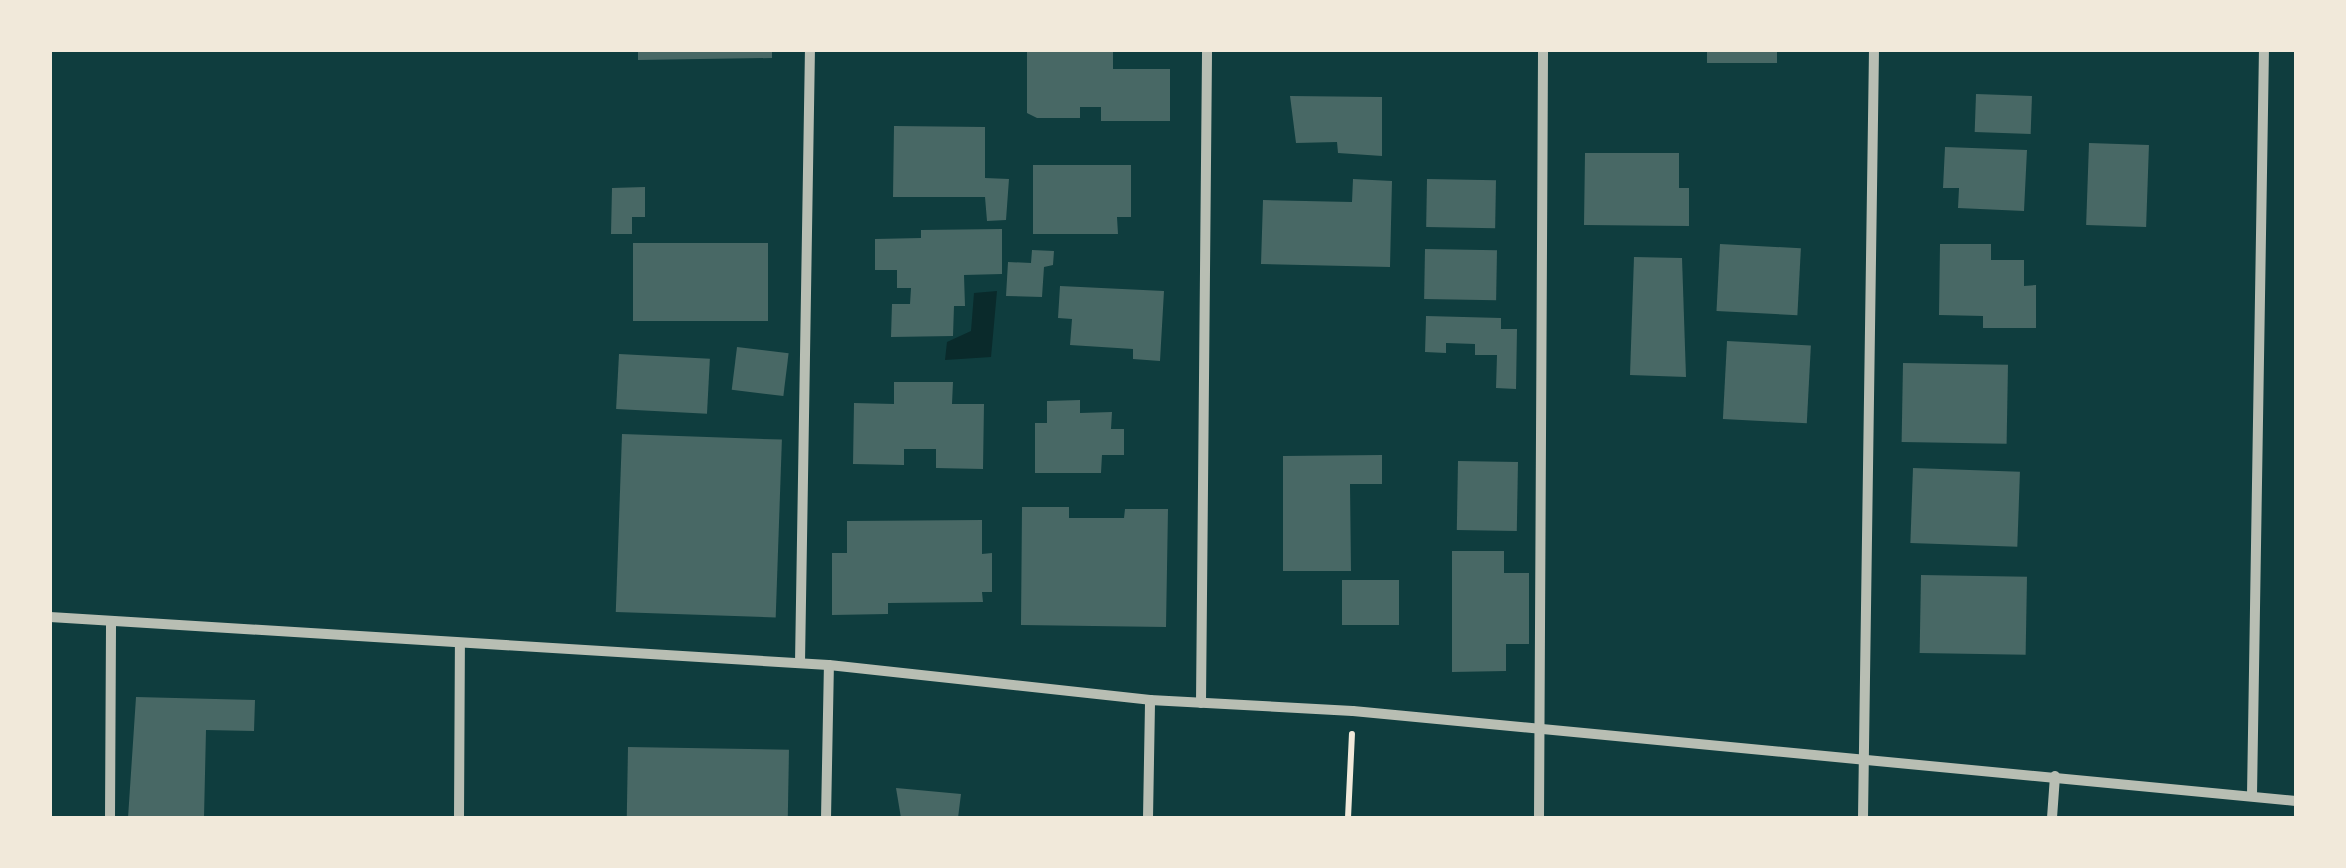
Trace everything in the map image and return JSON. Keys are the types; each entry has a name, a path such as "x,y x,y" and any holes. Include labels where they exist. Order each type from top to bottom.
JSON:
{"street":[{"path":"800,663 810,50"},
{"path":"1201,702 1208,50"},
{"path":"1539,818 1543,730 1544,50"},
{"path":"1864,818 1874,50"},
{"path":"2252,795 2264,50"},
{"path":"50,617 829,665 1150,700 1352,711 2296,801"},
{"path":"110,818 111,622"},
{"path":"458,818 460,643"},
{"path":"826,818 829,665"},
{"path":"1148,818 1150,700"},
{"path":"2052,818 2055,776"}],"path":[{"path":"1348,818 1352,711"}],"water":[{"path":"997,291 991,357 945,360 947,342 971,331 974,293"}],"building":[{"path":"638,50 772,50 772,58 638,60"},
{"path":"1027,50 1113,50 1113,69 1170,69 1170,121 1101,121 1101,107 1080,107 1080,118 1037,118 1027,113"},
{"path":"1707,50 1777,50 1777,63 1707,63"},
{"path":"1976,94 2032,96 2031,134 1975,132"},
{"path":"1290,96 1382,97 1382,156 1338,153 1337,142 1296,143"},
{"path":"894,126 985,127 985,178 1009,179 1006,220 987,221 985,197 893,197"},
{"path":"2089,143 2149,145 2146,227 2086,225"},
{"path":"1945,147 2027,150 2024,211 1958,208 1959,188 1943,188"},
{"path":"1585,153 1679,153 1679,188 1689,188 1689,226 1584,225"},
{"path":"1033,165 1131,165 1131,217 1117,217 1118,234 1033,234"},
{"path":"1353,179 1392,181 1390,267 1261,264 1263,200 1352,202"},
{"path":"1427,179 1496,180 1495,228 1426,227"},
{"path":"645,187 645,217 632,217 632,234 611,234 612,188"},
{"path":"1002,229 1002,274 964,275 965,306 954,306 953,336 891,337 892,304 910,304 911,288 897,288 897,270 875,270 875,239 921,238 921,230"},
{"path":"633,243 768,243 768,321 633,321"},
{"path":"1720,244 1801,248 1797,315 1716,311"},
{"path":"1940,244 1991,244 1991,260 2024,260 2024,286 2036,285 2036,328 1983,328 1983,316 1939,315"},
{"path":"1425,249 1497,250 1496,300 1424,299"},
{"path":"1032,250 1054,251 1053,265 1044,267 1042,297 1006,296 1008,262 1031,263"},
{"path":"1634,257 1682,258 1686,377 1630,375"},
{"path":"1060,286 1164,291 1160,361 1133,359 1133,349 1070,345 1072,319 1058,318"},
{"path":"1426,316 1501,318 1501,329 1517,329 1516,389 1496,388 1497,355 1475,355 1475,344 1446,343 1446,353 1425,352"},
{"path":"1727,341 1811,345 1807,423 1723,419"},
{"path":"737,347 789,353 783,396 732,390"},
{"path":"619,354 710,359 707,414 616,409"},
{"path":"1903,363 2008,365 2007,444 1902,442"},
{"path":"894,382 953,382 952,404 984,404 983,469 936,468 936,449 904,449 904,465 853,464 854,403 894,404"},
{"path":"1080,400 1080,413 1112,412 1111,429 1124,429 1124,455 1102,455 1101,473 1035,473 1035,423 1047,423 1047,401"},
{"path":"622,434 782,440 776,617 616,612"},
{"path":"1382,455 1382,484 1350,484 1351,571 1283,571 1283,456"},
{"path":"1458,461 1518,462 1517,531 1457,530"},
{"path":"1913,468 2020,472 2017,547 1910,543"},
{"path":"1022,507 1069,507 1069,518 1124,518 1125,509 1168,509 1166,627 1021,625"},
{"path":"982,520 982,554 992,553 992,592 982,592 983,602 888,603 888,614 832,615 832,553 847,553 847,521"},
{"path":"1452,551 1504,551 1504,573 1529,573 1529,644 1506,644 1506,671 1452,672"},
{"path":"1921,575 2027,577 2026,655 1920,653"},
{"path":"1342,580 1399,580 1399,625 1342,625"},
{"path":"136,697 255,700 254,731 206,730 204,818 128,818"},
{"path":"628,747 789,750 788,818 627,818"},
{"path":"896,788 961,794 958,818 901,818"}]}
